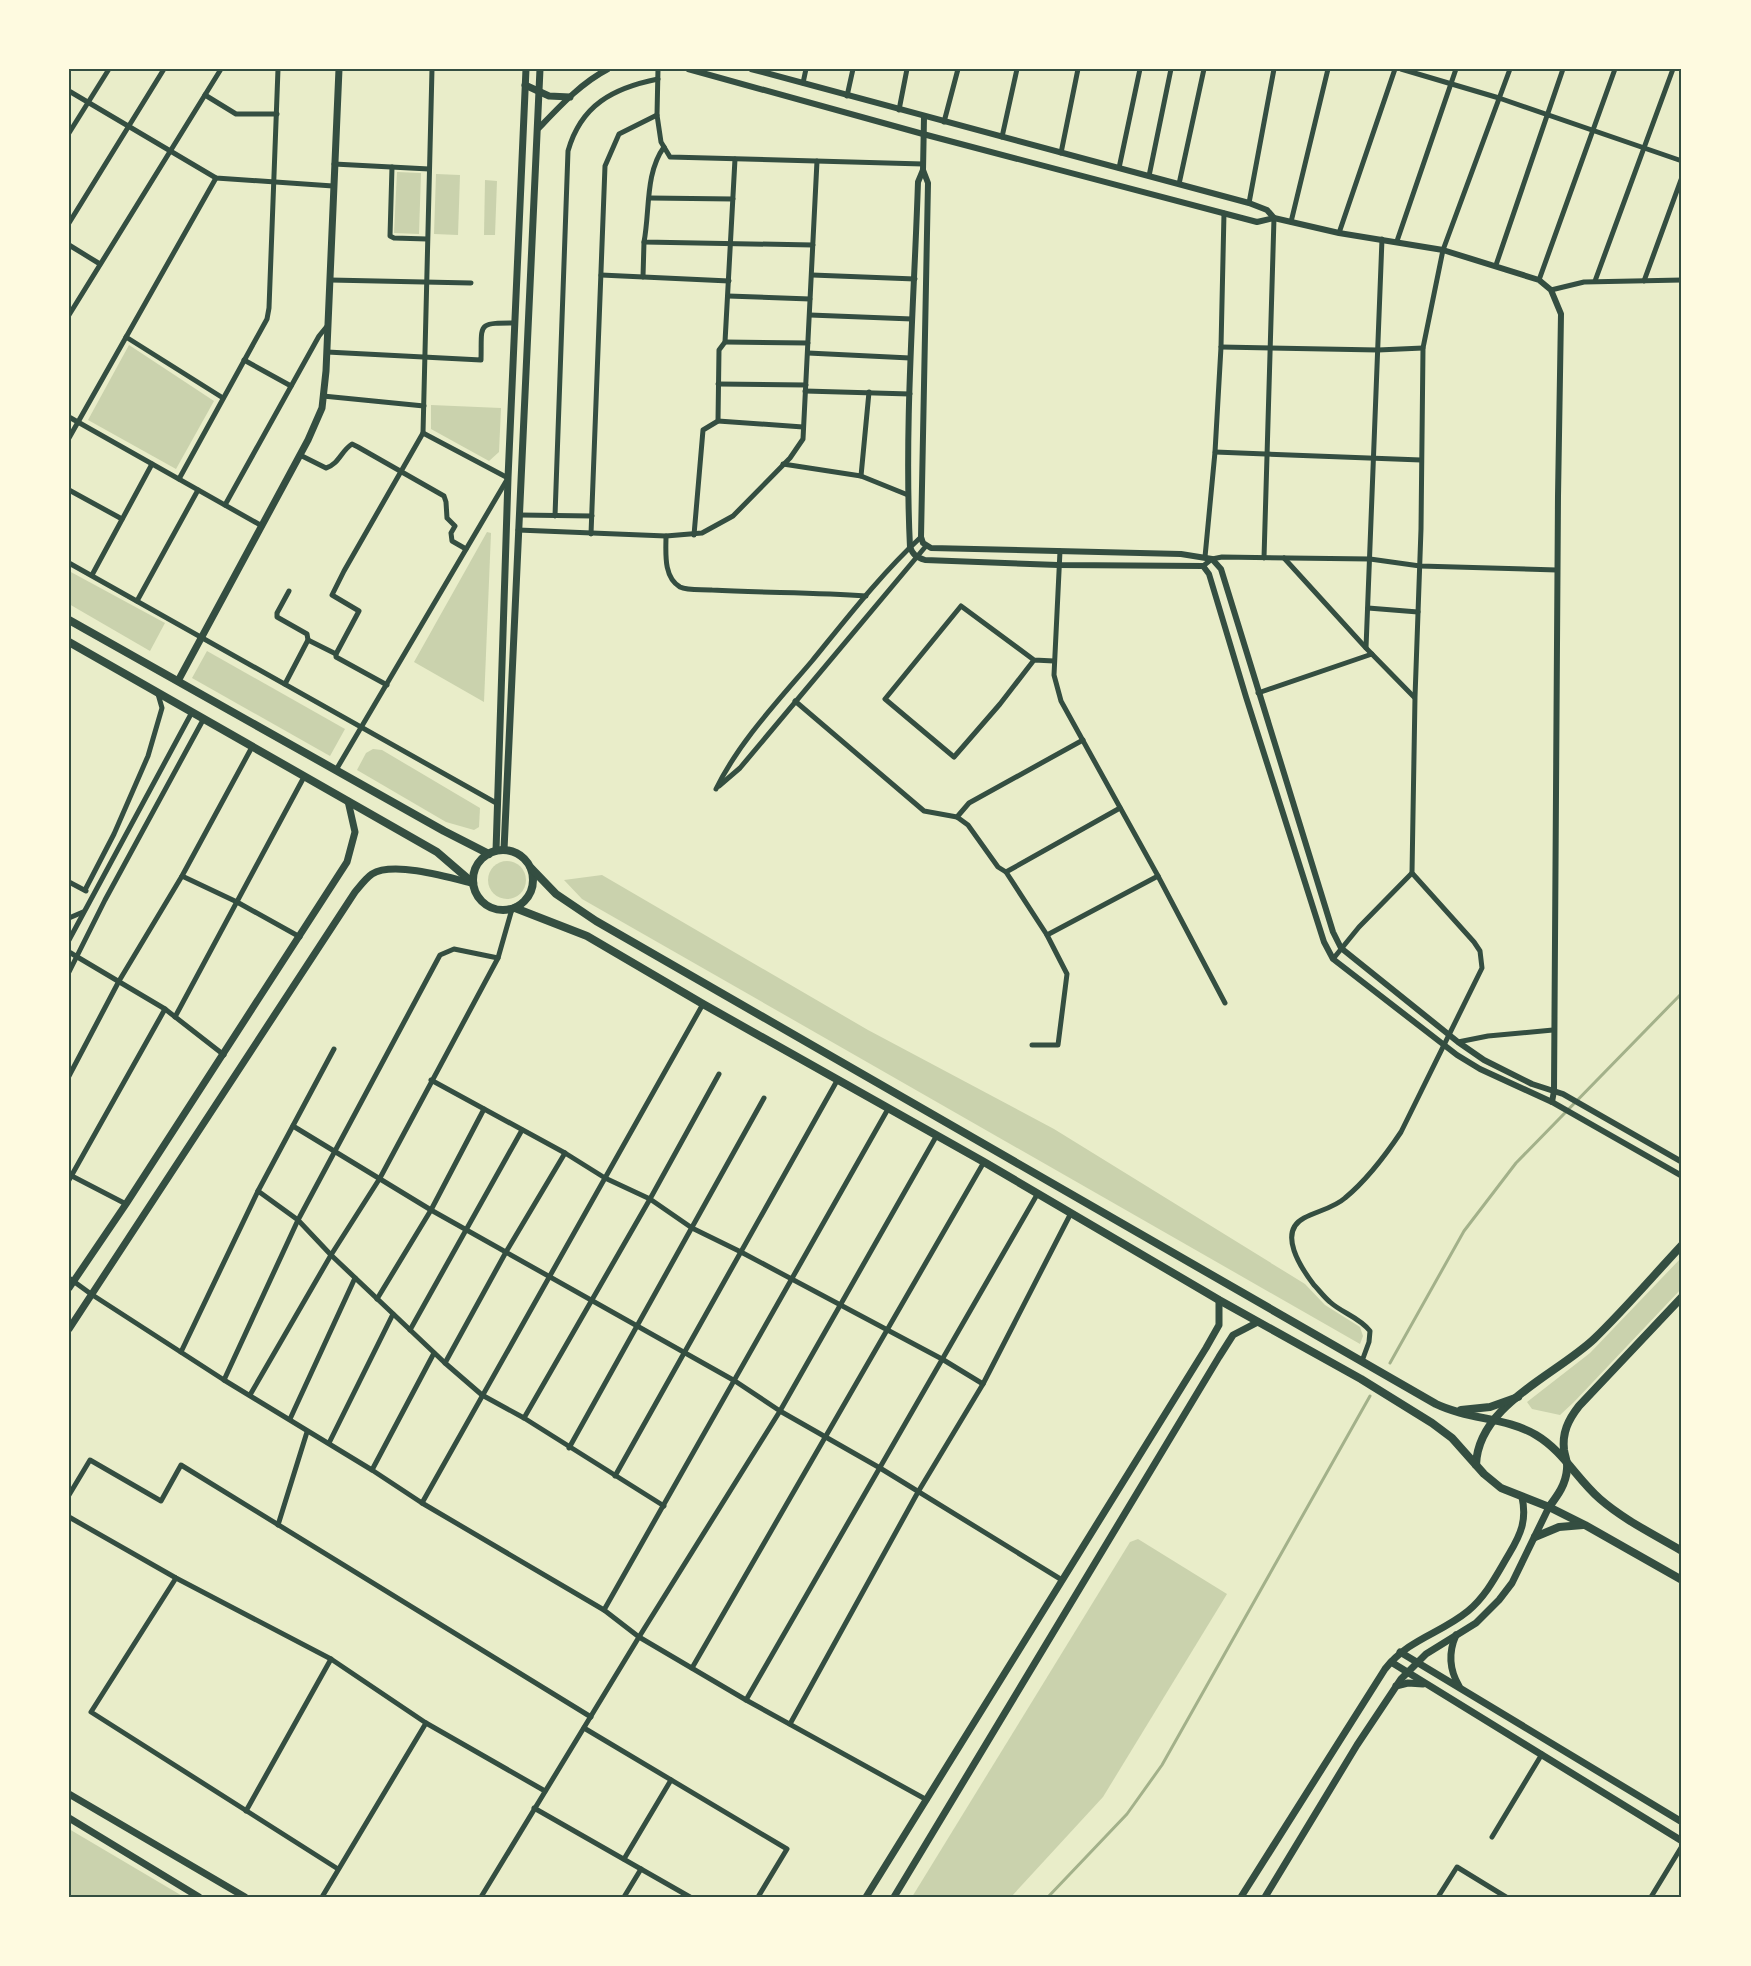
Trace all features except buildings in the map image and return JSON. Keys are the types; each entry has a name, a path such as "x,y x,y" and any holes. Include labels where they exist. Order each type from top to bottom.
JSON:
{"main road":[{"path":"177,681 300,455 322,408 327,352 339,69"},
{"path":"496,851 508,478 525,69"},
{"path":"540,69 520,515 496,851 477,866 473,884 482,902 494,909 513,908 587,936 1038,1193 1218,1300 1361,1379 1452,1438 1501,1488 1549,1507 1585,1525 1682,1580"},
{"path":"525,85 540,93 570,97"},
{"path":"69,620 336,770 496,851 515,852 524,858 556,894 596,921 1447,1409 1470,1417 1514,1425 1535,1434 1554,1448 1590,1489 1616,1512 1682,1551"},
{"path":"69,642 191,714 437,852 473,884"},
{"path":"69,1288 71,1279 126,1204 347,862 355,832 348,801"},
{"path":"513,908 529,896 532,887 531,868"},
{"path":"69,1329 355,892 373,874 395,869 428,872 473,884"},
{"path":"1476,1465 1480,1442 1494,1420 1518,1397 1568,1361 1595,1338 1682,1245"},
{"path":"1265,1897 1357,1745 1407,1672 1417,1662 1476,1623 1512,1583 1549,1507 1564,1483 1567,1462 1563,1441 1569,1418 1682,1298"},
{"path":"866,1897 1219,1325 1218,1300"},
{"path":"894,1897 1219,1357 1233,1335 1258,1322"},
{"path":"1447,1409 1480,1409 1499,1405 1518,1397"},
{"path":"1241,1897 1390,1662 1422,1637 1458,1618 1487,1592 1522,1531 1525,1512 1522,1497"},
{"path":"1535,1537 1559,1527 1585,1525"},
{"path":"1456,1635 1451,1648 1450,1662 1453,1676 1460,1688"},
{"path":"1400,1652 1682,1822"},
{"path":"1390,1662 1542,1754 1682,1844"},
{"path":"1396,1686 1414,1683 1427,1684"},
{"path":"69,1794 245,1897"},
{"path":"69,1818 199,1897"}],"street":[{"path":"69,133 109,69"},
{"path":"69,223 165,69"},
{"path":"69,315 221,69"},
{"path":"179,479 267,318 278,69"},
{"path":"336,654 359,611 334,597 333,592 423,434 432,69"},
{"path":"539,128 570,97 608,69"},
{"path":"658,69 657,115 661,142 670,157 817,161 923,167"},
{"path":"688,69 1257,222 1274,218 1339,233 1443,250 1539,280 1551,290 1561,314 1554,1091 1552,1102"},
{"path":"751,69 1249,203 1267,210 1274,218 1264,558"},
{"path":"803,83 806,69"},
{"path":"847,96 853,69"},
{"path":"899,110 907,69"},
{"path":"944,122 958,69"},
{"path":"1002,137 1017,69"},
{"path":"1061,153 1078,69"},
{"path":"1119,168 1140,69"},
{"path":"1149,176 1171,69"},
{"path":"1179,184 1204,69"},
{"path":"1249,203 1274,69"},
{"path":"1291,222 1328,69"},
{"path":"1339,233 1395,69"},
{"path":"1401,69 1499,98 1682,161"},
{"path":"1397,242 1456,69"},
{"path":"1362,1361 1369,1342 1370,1331 1362,1322 1330,1303 1313,1283 1297,1256 1291,1239 1293,1228 1302,1219 1343,1200 1387,1154 1401,1132 1482,968 1480,951 1412,873 1423,348 1443,250 1510,69"},
{"path":"1496,265 1563,69"},
{"path":"1539,280 1615,69"},
{"path":"1595,281 1673,69"},
{"path":"555,516 568,151 573,134 583,118 598,103 631,84 658,79"},
{"path":"69,91 216,178 333,186"},
{"path":"205,95 236,114 277,114"},
{"path":"591,534 605,166 620,134 657,115"},
{"path":"924,117 923,167 928,183 921,537 926,546"},
{"path":"643,277 644,242 652,172 657,157 664,147"},
{"path":"718,421 719,350 725,342 735,159"},
{"path":"518,530 666,536 702,533 734,516 783,464 803,439 817,161"},
{"path":"334,164 429,169"},
{"path":"392,167 390,236 427,238"},
{"path":"923,167 918,182 910,358 908,495 910,547 916,557 925,560 1058,565 1203,566 1212,559 1222,557 1370,559 1420,566 1557,570"},
{"path":"1644,280 1682,177"},
{"path":"69,438 216,178"},
{"path":"650,198 733,199"},
{"path":"1205,557 1215,452 1221,347 1224,213"},
{"path":"1366,648 1382,239"},
{"path":"644,242 813,245"},
{"path":"69,244 100,264"},
{"path":"812,274 915,279"},
{"path":"601,275 729,281"},
{"path":"330,280 471,284"},
{"path":"1551,290 1595,281 1682,280"},
{"path":"728,296 810,299"},
{"path":"810,315 912,319"},
{"path":"327,352 481,360 482,330 485,325 515,323"},
{"path":"225,505 319,336 328,325"},
{"path":"126,337 223,398"},
{"path":"725,342 808,343"},
{"path":"1221,347 1378,350 1423,348"},
{"path":"808,354 910,358"},
{"path":"244,360 291,386"},
{"path":"718,384 910,394"},
{"path":"861,476 868,392"},
{"path":"323,396 424,406"},
{"path":"69,417 262,526"},
{"path":"694,534 703,429 718,421 803,427"},
{"path":"336,770 508,478 423,434"},
{"path":"300,455 326,468 339,460 347,447 352,444 444,496 447,518 455,526 451,533 452,542 466,549"},
{"path":"1215,452 1421,460"},
{"path":"92,575 152,464"},
{"path":"783,464 861,476 908,495"},
{"path":"69,490 122,519"},
{"path":"137,601 198,490"},
{"path":"520,515 592,516"},
{"path":"666,536 666,561 671,579 681,588 744,592 816,592 866,596"},
{"path":"921,537 866,596 728,764 716,789 740,768 926,546 1181,554 1212,559 1221,569 1333,932 1341,948 1458,1042 1484,1060 1516,1077 1554,1091 1679,1160 1669,1168"},
{"path":"1060,551 1054,675 1061,701 1225,1003"},
{"path":"1284,558 1414,697"},
{"path":"69,563 498,804"},
{"path":"1203,566 1209,574 1324,942 1333,959 1444,1046 1480,1069 1552,1102 1682,1176"},
{"path":"285,684 308,640 307,634 277,617 289,591"},
{"path":"1034,660 954,757 885,699 961,606 1034,660 1054,661"},
{"path":"1368,608 1418,612"},
{"path":"308,640 387,685"},
{"path":"1258,693 1372,654"},
{"path":"85,890 114,834 148,756 162,708 158,694"},
{"path":"795,701 924,811 957,817 968,825 998,867 1006,872 1047,935 1066,974 1058,1045 1032,1045"},
{"path":"69,940 191,714"},
{"path":"69,972 105,900 203,720"},
{"path":"957,817 969,803 1083,740"},
{"path":"69,1076 119,981 182,876 252,747"},
{"path":"175,1017 304,777"},
{"path":"1006,872 1120,808"},
{"path":"1333,959 1359,927 1412,873"},
{"path":"182,876 300,937"},
{"path":"1047,935 1158,876"},
{"path":"69,882 93,894"},
{"path":"250,1395 331,1255 380,1178 498,958 513,908"},
{"path":"69,918 83,912"},
{"path":"224,1380 298,1220 440,955 454,949 498,958"},
{"path":"69,952 165,1009 224,1055"},
{"path":"422,1503 703,1004"},
{"path":"126,1204 70,1176 165,1009"},
{"path":"1458,1042 1488,1036 1553,1030"},
{"path":"181,1352 258,1191 334,1049"},
{"path":"524,1418 719,1074"},
{"path":"615,1476 838,1079"},
{"path":"431,1080 565,1153 605,1178 650,1199 692,1228 942,1359 983,1384"},
{"path":"569,1448 764,1098"},
{"path":"377,1299 431,1210 484,1109"},
{"path":"604,1610 888,1109"},
{"path":"293,1126 431,1210 735,1381 780,1411 880,1467 1062,1580"},
{"path":"410,1330 522,1130"},
{"path":"481,1897 639,1636 780,1411 937,1135"},
{"path":"445,1363 506,1252 565,1153"},
{"path":"692,1668 984,1162"},
{"path":"258,1191 298,1220 377,1299 482,1395 524,1418 664,1506"},
{"path":"746,1700 1038,1193"},
{"path":"790,1724 918,1492 983,1384 1071,1213"},
{"path":"290,1419 355,1278"},
{"path":"71,1279 224,1380 290,1419 307,1432 329,1443 422,1503 604,1610 639,1636 746,1700 927,1800"},
{"path":"329,1443 393,1314"},
{"path":"372,1470 434,1353"},
{"path":"278,1525 307,1432"},
{"path":"69,1495 90,1460 161,1501 181,1465 591,1717"},
{"path":"69,1517 176,1578 330,1659 426,1723 545,1791"},
{"path":"176,1578 91,1712 338,1869"},
{"path":"246,1811 330,1659"},
{"path":"321,1897 426,1723"},
{"path":"584,1728 787,1849 758,1897"},
{"path":"1492,1837 1542,1754"},
{"path":"624,1859 671,1780"},
{"path":"534,1808 690,1897"},
{"path":"1651,1897 1682,1844"},
{"path":"1438,1897 1457,1867 1506,1897"},
{"path":"624,1897 641,1869"}],"green space":[{"path":"397,172 421,173 419,234 394,233"},
{"path":"436,174 460,175 458,235 434,234"},
{"path":"485,180 497,181 495,235 484,235"},
{"path":"129,345 214,401 176,469 88,420"},
{"path":"431,405 501,408 499,452 489,461 431,429"},
{"path":"487,532 491,533 484,702 414,662"},
{"path":"69,571 165,623 150,651 69,604"},
{"path":"207,651 345,729 330,756 192,678"},
{"path":"373,749 382,750 480,808 479,827 474,830 446,822 357,770 366,753"},
{"path":"507,861 520,867 526,880 520,893 507,899 494,893 488,880 494,867"},
{"path":"602,875 868,1030 1054,1129 1305,1284 1325,1305 1360,1327 1363,1336 1360,1344 582,899 564,880"},
{"path":"1682,1257 1682,1288 1574,1402 1560,1415 1532,1409 1527,1402 1590,1353"},
{"path":"1138,1539 1227,1594 1103,1797 1011,1897 912,1897 1130,1542"},
{"path":"69,1829 184,1897 69,1897"}],"waterway":[{"path":"1390,1363 1464,1231 1516,1163 1682,993"},
{"path":"1048,1897 1127,1814 1162,1765 1370,1396"}]}
